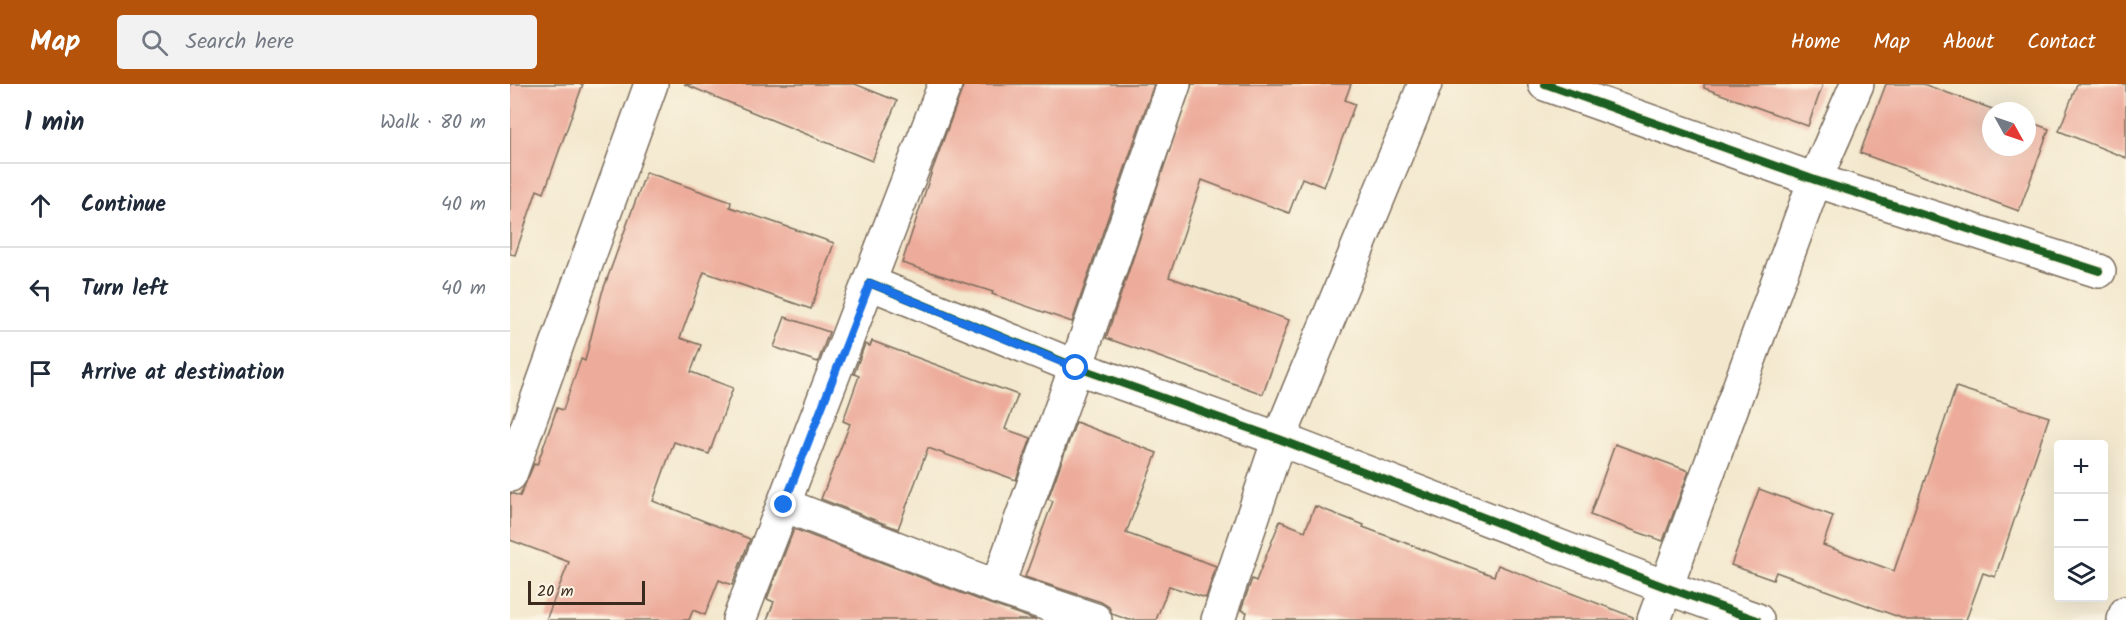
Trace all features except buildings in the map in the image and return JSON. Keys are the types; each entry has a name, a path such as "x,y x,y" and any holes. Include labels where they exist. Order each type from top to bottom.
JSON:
{"street":[{"path":"510,475 651,84"},
{"path":"739,620 945,84"},
{"path":"998,587 1174,84"},
{"path":"1218,620 1279,439 1425,84"},
{"path":"1545,84 1815,180 2099,271"},
{"path":"1654,620 1815,180 1857,84"},
{"path":"870,283 1076,368 1279,439 1757,620"},
{"path":"784,505 998,587 1095,620"},
{"path":"2124,620 2126,613"}],"cycle path":[{"path":"1545,84 1815,180 2099,271"},
{"path":"870,283 1076,367 1279,439 1757,620"}],"route":[{"path":"784,505 870,283 1076,368"}]}
